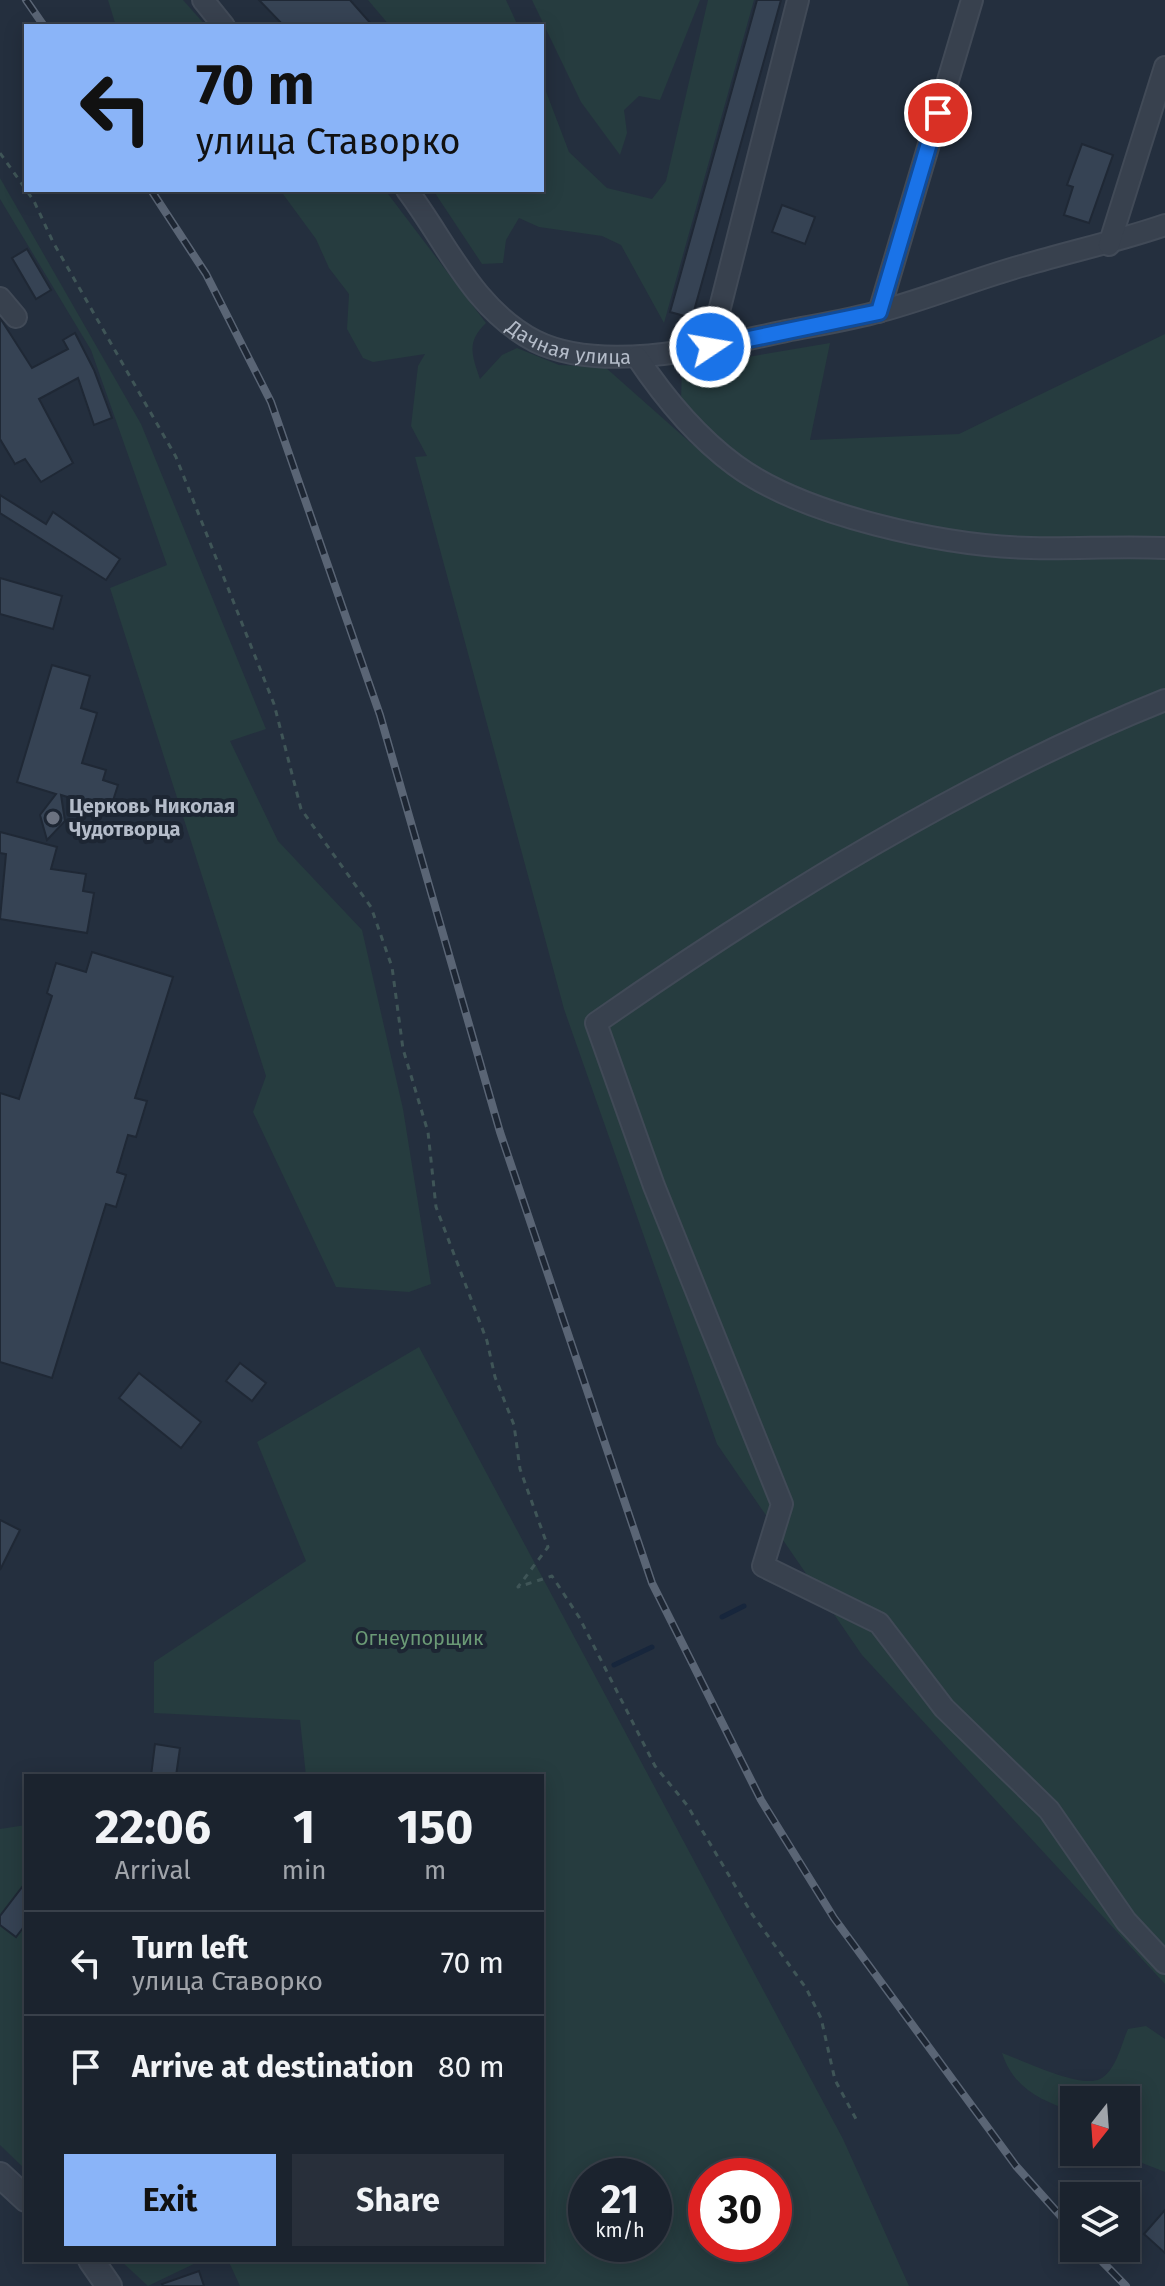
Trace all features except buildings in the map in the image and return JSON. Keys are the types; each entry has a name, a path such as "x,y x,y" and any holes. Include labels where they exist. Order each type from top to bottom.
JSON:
{"street":[{"path":"203,0 222,24"},
{"path":"710,347 798,0"},
{"path":"879,312 972,0"},
{"path":"1109,245 1165,67"},
{"name":"Дачная улица","path":"408,192 461,275 509,324 537,342 579,352 637,357 710,347 879,312 1026,264 1109,245 1165,225"},
{"path":"0,298 16,317"},
{"path":"637,357 662,394 734,465 801,502 905,532 1029,548 1165,548"},
{"path":"1165,700 1088,731 933,813 709,944 596,1023 654,1186 782,1504 763,1566 879,1623 944,1708 1049,1810 1126,1921 1165,1963"},
{"path":"0,2175 24,2197"},
{"path":"92,2262 109,2286"}],"path":[{"path":"0,153 24,187"},
{"path":"28,192 176,457 274,704 301,809 371,907 392,967 403,1049 428,1132 436,1207 487,1341 495,1377 514,1425 520,1469 548,1547 518,1587 552,1576 572,1607 655,1766 687,1805 752,1914 806,1988 821,2018 835,2080 856,2119"}],"green space":[{"path":"108,0 183,0 204,24 115,24"},
{"path":"368,0 506,0 517,24 388,24"},
{"path":"532,0 700,0 660,100 639,96 624,110 627,133 620,155 581,102"},
{"path":"708,0 754,0 664,323 621,245 602,236 539,227 519,218 506,240 503,263 482,264 434,192 544,192 544,86 569,152 607,188 652,199 666,181"},
{"path":"0,178 141,424 266,729 230,741 278,841 362,930 403,1109 431,1284 409,1292 336,1287 253,1112 266,1076 110,588 167,565 91,350 0,199"},
{"path":"281,192 387,192 486,323 476,336 472,349 480,379 502,355 517,348 559,365 605,367 693,445 721,443 681,399 682,368 830,343 810,440 959,434 1165,334 1165,1984 862,1655 717,1444 564,1009 415,457 427,456 411,426 418,366 425,354 373,362 363,358 347,329 349,294 329,268 316,239"},
{"name":"Огнеупорщик","path":"419,1347 843,2139 909,2286 240,2286 229,2262 544,2262 544,1774 306,1774 300,1720 154,1713 154,1662 306,1561 257,1442"},
{"path":"24,1825 24,2168 0,2145 0,1829"},
{"path":"1146,2026 1165,2039 1165,2172 1140,2162 1140,2086 1060,2086 1060,2106 1039,2098 1021,2084 1002,2053 1065,2077 1091,2081 1100,2079 1110,2070 1128,2029"},
{"path":"122,2262 198,2262 148,2286"}],"waterway":[{"path":"722,1617 744,1606"},
{"path":"614,1665 652,1647"}],"railway":[{"path":"26,0 43,24"},
{"path":"152,192 206,274 271,402 380,715 500,1132 652,1583 761,1800 834,1918 1016,2166 1060,2215"},
{"path":"1103,2262 1126,2286"}],"place":[{"name":"Церковь Николая Чудотворца","path":"53,818"}],"route":[{"path":"710,347 879,312 938,113"}]}
